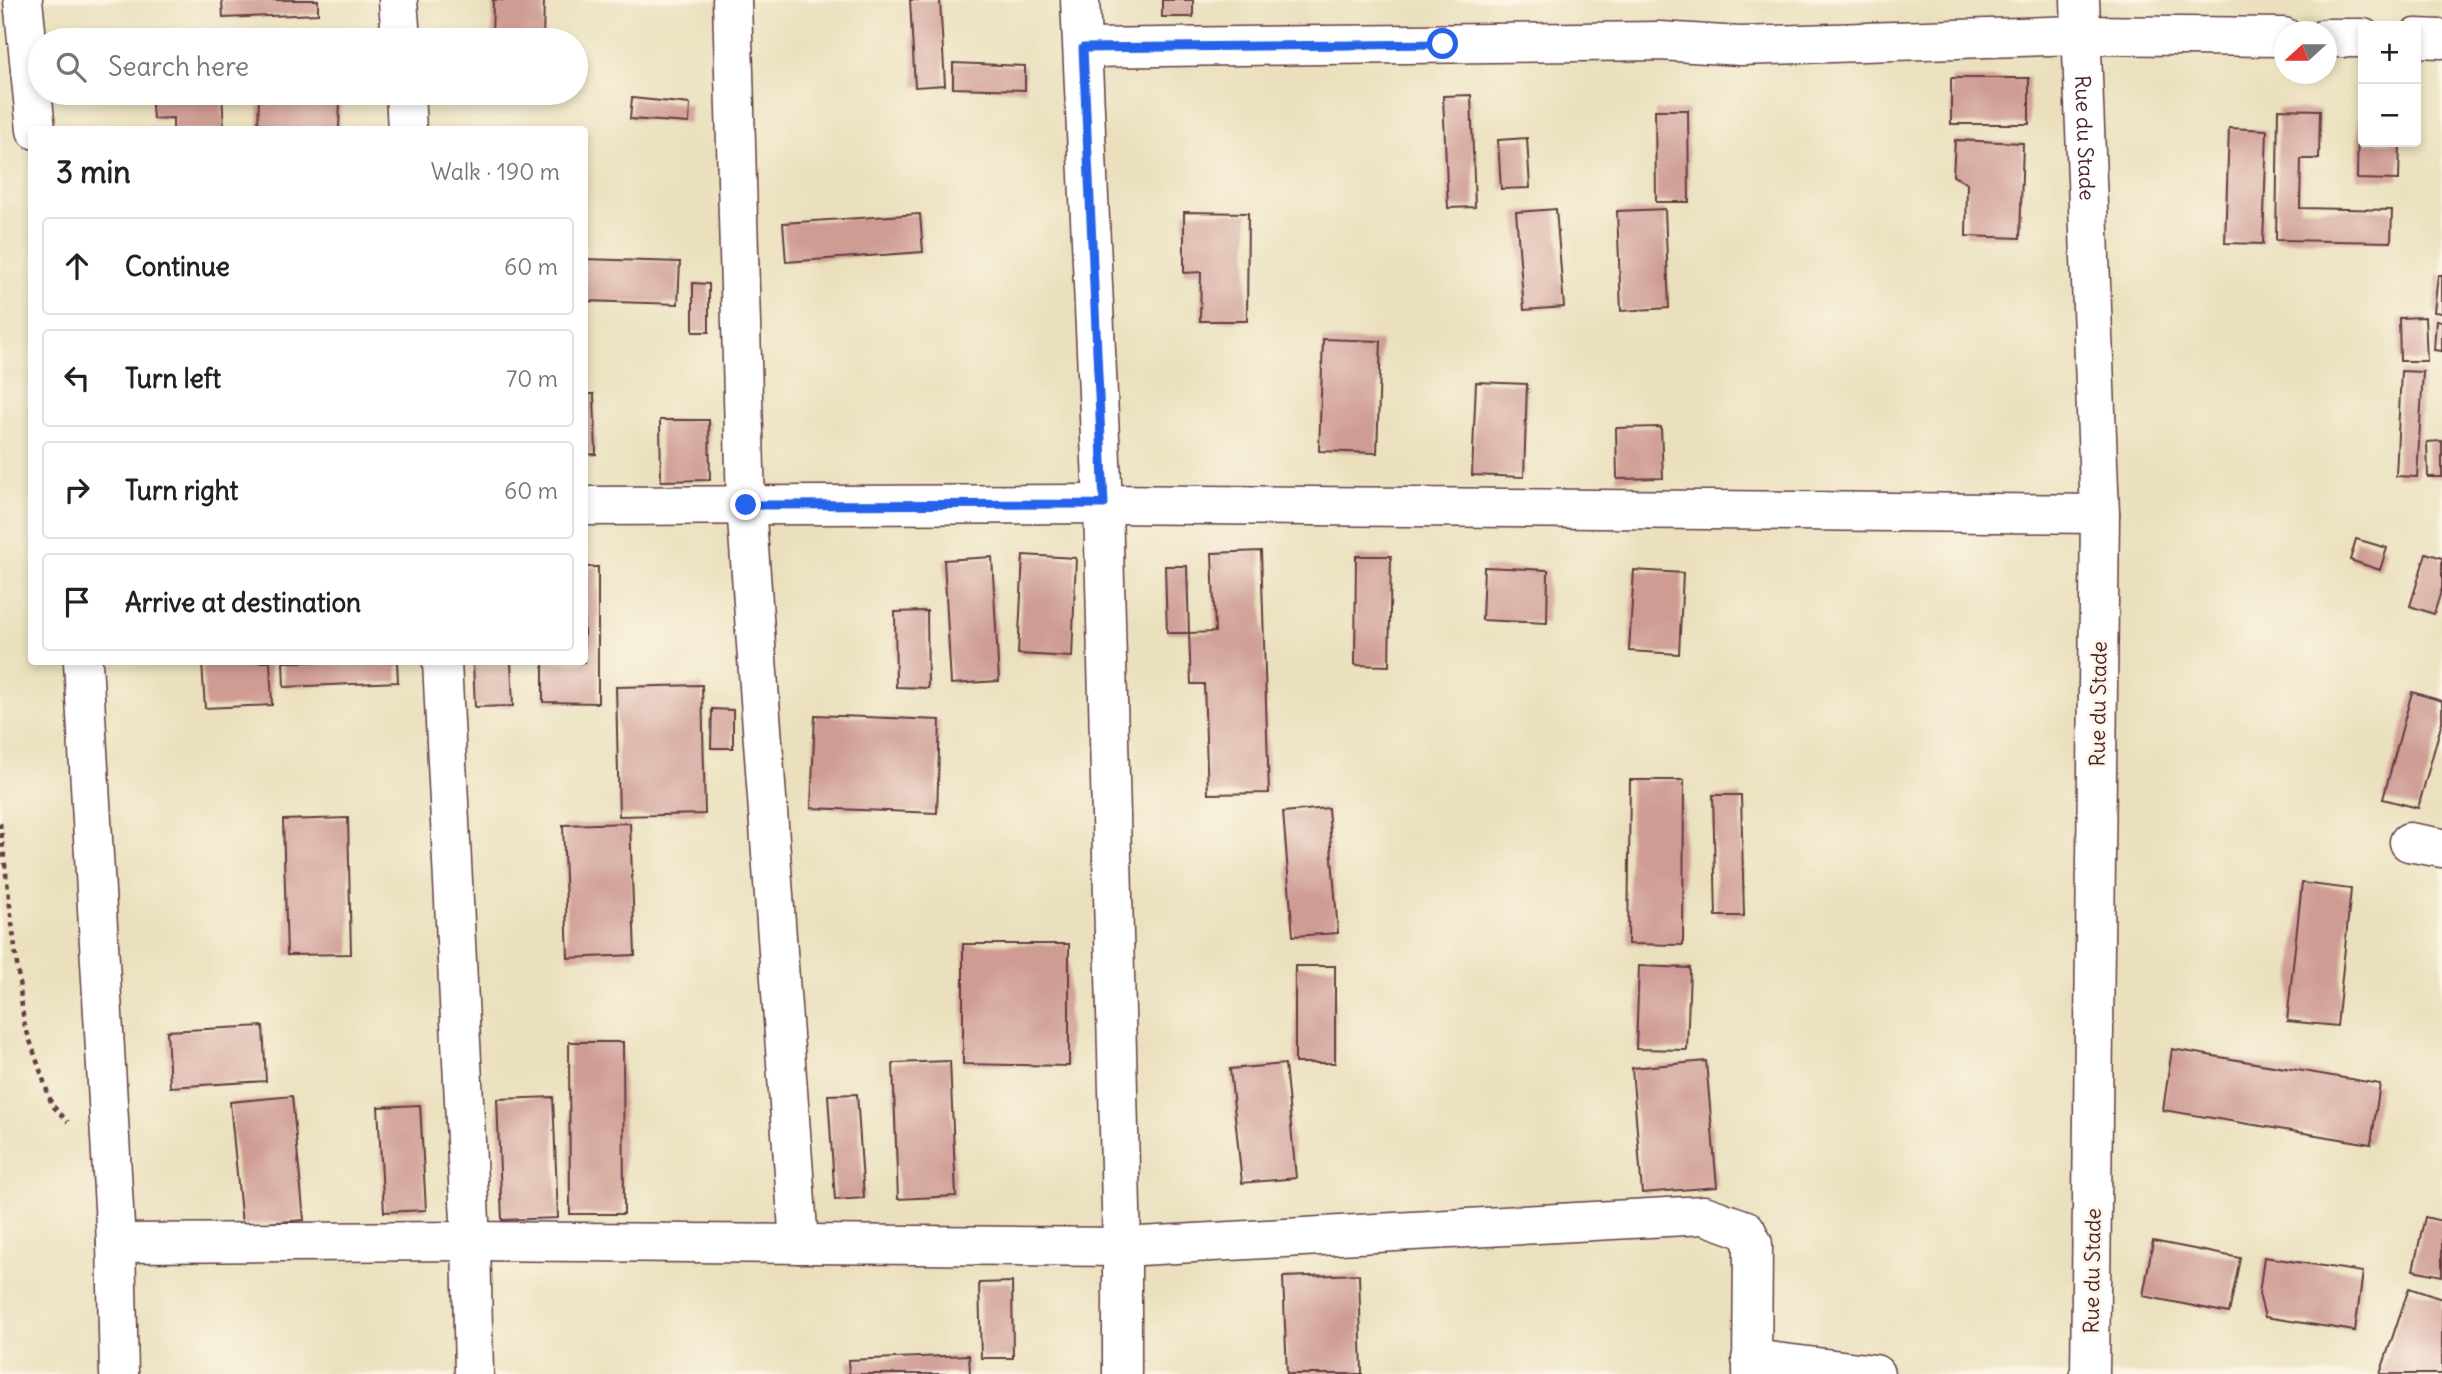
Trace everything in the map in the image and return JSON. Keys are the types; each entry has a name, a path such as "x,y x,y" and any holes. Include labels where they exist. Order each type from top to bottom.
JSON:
{"street":[{"path":"23,0 28,50"},
{"path":"398,0 400,28"},
{"path":"732,0 746,505 800,1244"},
{"path":"1080,0 1104,504 1122,1247 1122,1374"},
{"path":"1083,48 1660,41 1740,46 2079,18 2274,36"},
{"name":"Rue du Stade","path":"2079,18 2101,514 2091,1374"},
{"path":"2337,38 2358,38"},
{"path":"2421,38 2442,39"},
{"path":"34,105 36,126"},
{"path":"406,105 407,126"},
{"path":"588,506 1104,504 2101,514"},
{"path":"83,665 116,1243 119,1374"},
{"path":"442,665 471,1241 474,1374"},
{"path":"116,1243 471,1241 1122,1247 1704,1215 1746,1230 1753,1244 1751,1367 1875,1374"}],"path":[{"path":"0,823 24,1023 52,1105 69,1124"}],"building":[{"path":"222,0 318,0 318,14 223,18"},
{"path":"493,0 544,0 543,28 492,28"},
{"path":"910,0 940,0 945,85 915,87"},
{"path":"1162,0 1193,0 1193,17 1162,17"},
{"path":"953,63 1025,66 1025,90 953,88"},
{"path":"1951,78 2029,78 2029,124 1951,124"},
{"path":"1471,95 1475,207 1448,208 1443,96"},
{"path":"632,98 690,104 689,123 630,119"},
{"path":"152,105 223,105 224,126 173,126 173,118 153,119"},
{"path":"259,105 340,105 339,126 258,126"},
{"path":"2278,109 2320,110 2319,159 2301,159 2300,208 2392,210 2391,242 2276,240"},
{"path":"1655,110 1688,110 1689,202 1656,202"},
{"path":"2358,118 2358,147 2400,147 2399,180 2357,179"},
{"path":"2229,128 2267,130 2263,244 2225,243"},
{"path":"1527,138 1530,188 1501,189 1498,140"},
{"path":"1955,140 2023,143 2020,238 1966,236 1967,183 1953,176"},
{"path":"1556,209 1564,307 1524,310 1516,212"},
{"path":"1665,209 1669,308 1621,311 1617,211"},
{"path":"1184,212 1248,213 1247,321 1200,321 1201,272 1184,273"},
{"path":"920,214 923,252 786,262 783,223"},
{"path":"588,259 680,262 678,304 588,301"},
{"path":"2438,275 2442,275 2442,313 2434,312"},
{"path":"693,283 709,284 709,332 693,332"},
{"path":"2425,317 2427,361 2400,361 2399,318"},
{"path":"2436,320 2442,321 2442,351 2434,350"},
{"path":"1323,339 1381,341 1377,453 1319,451"},
{"path":"2401,371 2423,372 2417,477 2396,476"},
{"path":"1476,382 1527,384 1524,477 1472,475"},
{"path":"588,394 594,394 596,454 588,455"},
{"path":"660,420 709,420 710,480 661,481"},
{"path":"1661,427 1663,478 1617,479 1616,428"},
{"path":"2442,441 2442,477 2428,477 2427,442"},
{"path":"2356,539 2387,548 2380,570 2350,560"},
{"path":"1261,551 1269,793 1208,794 1204,684 1191,684 1189,633 1215,632 1212,553"},
{"path":"2426,553 2442,558 2442,588 2434,614 2410,606"},
{"path":"1023,555 1076,558 1072,657 1018,654"},
{"path":"1356,556 1391,556 1389,666 1355,665"},
{"path":"992,557 999,681 951,684 944,560"},
{"path":"1165,566 1187,566 1189,633 1167,633"},
{"path":"588,567 598,567 598,703 543,702 543,665 588,665"},
{"path":"1484,567 1548,570 1547,623 1482,620"},
{"path":"1634,570 1683,573 1679,654 1629,651"},
{"path":"927,611 928,688 896,687 895,612"},
{"path":"202,665 270,665 272,705 205,708"},
{"path":"283,665 397,665 398,682 284,687"},
{"path":"473,665 511,665 513,706 475,707"},
{"path":"702,685 705,814 619,816 616,687"},
{"path":"2412,692 2442,701 2442,722 2418,808 2383,799"},
{"path":"712,709 733,710 733,748 711,748"},
{"path":"815,715 940,720 937,813 811,808"},
{"path":"1630,780 1684,780 1683,945 1628,944"},
{"path":"1713,795 1741,795 1744,916 1716,916"},
{"path":"1328,808 1338,933 1293,936 1283,812"},
{"path":"348,818 351,954 287,955 283,820"},
{"path":"630,823 635,955 568,958 563,825"},
{"path":"2302,883 2351,889 2337,1026 2287,1021"},
{"path":"963,944 1069,944 1069,1066 963,1064"},
{"path":"1295,966 1335,966 1335,1063 1295,1063"},
{"path":"1639,966 1690,968 1687,1050 1636,1049"},
{"path":"263,1026 266,1081 170,1087 167,1031"},
{"path":"569,1042 623,1042 624,1214 570,1214"},
{"path":"2172,1049 2380,1084 2371,1144 2163,1110"},
{"path":"950,1061 956,1196 898,1199 893,1063"},
{"path":"1706,1061 1717,1187 1642,1193 1632,1068"},
{"path":"1285,1064 1296,1178 1242,1183 1230,1069"},
{"path":"857,1094 864,1198 835,1200 828,1095"},
{"path":"292,1096 304,1220 242,1225 230,1102"},
{"path":"553,1097 558,1218 502,1220 497,1099"},
{"path":"420,1105 426,1210 384,1212 378,1107"},
{"path":"2425,1217 2442,1221 2442,1276 2413,1270"},
{"path":"2153,1241 2240,1258 2229,1313 2143,1296"},
{"path":"2264,1257 2363,1272 2355,1331 2265,1317 2259,1294"},
{"path":"1359,1274 1362,1374 1287,1374 1283,1277"},
{"path":"1012,1282 1013,1358 981,1358 979,1283"},
{"path":"2409,1288 2442,1299 2442,1374 2380,1374"},
{"path":"969,1355 970,1374 849,1374 848,1360"}],"route":[{"path":"746,505 1104,504 1083,48 1443,44"}]}
